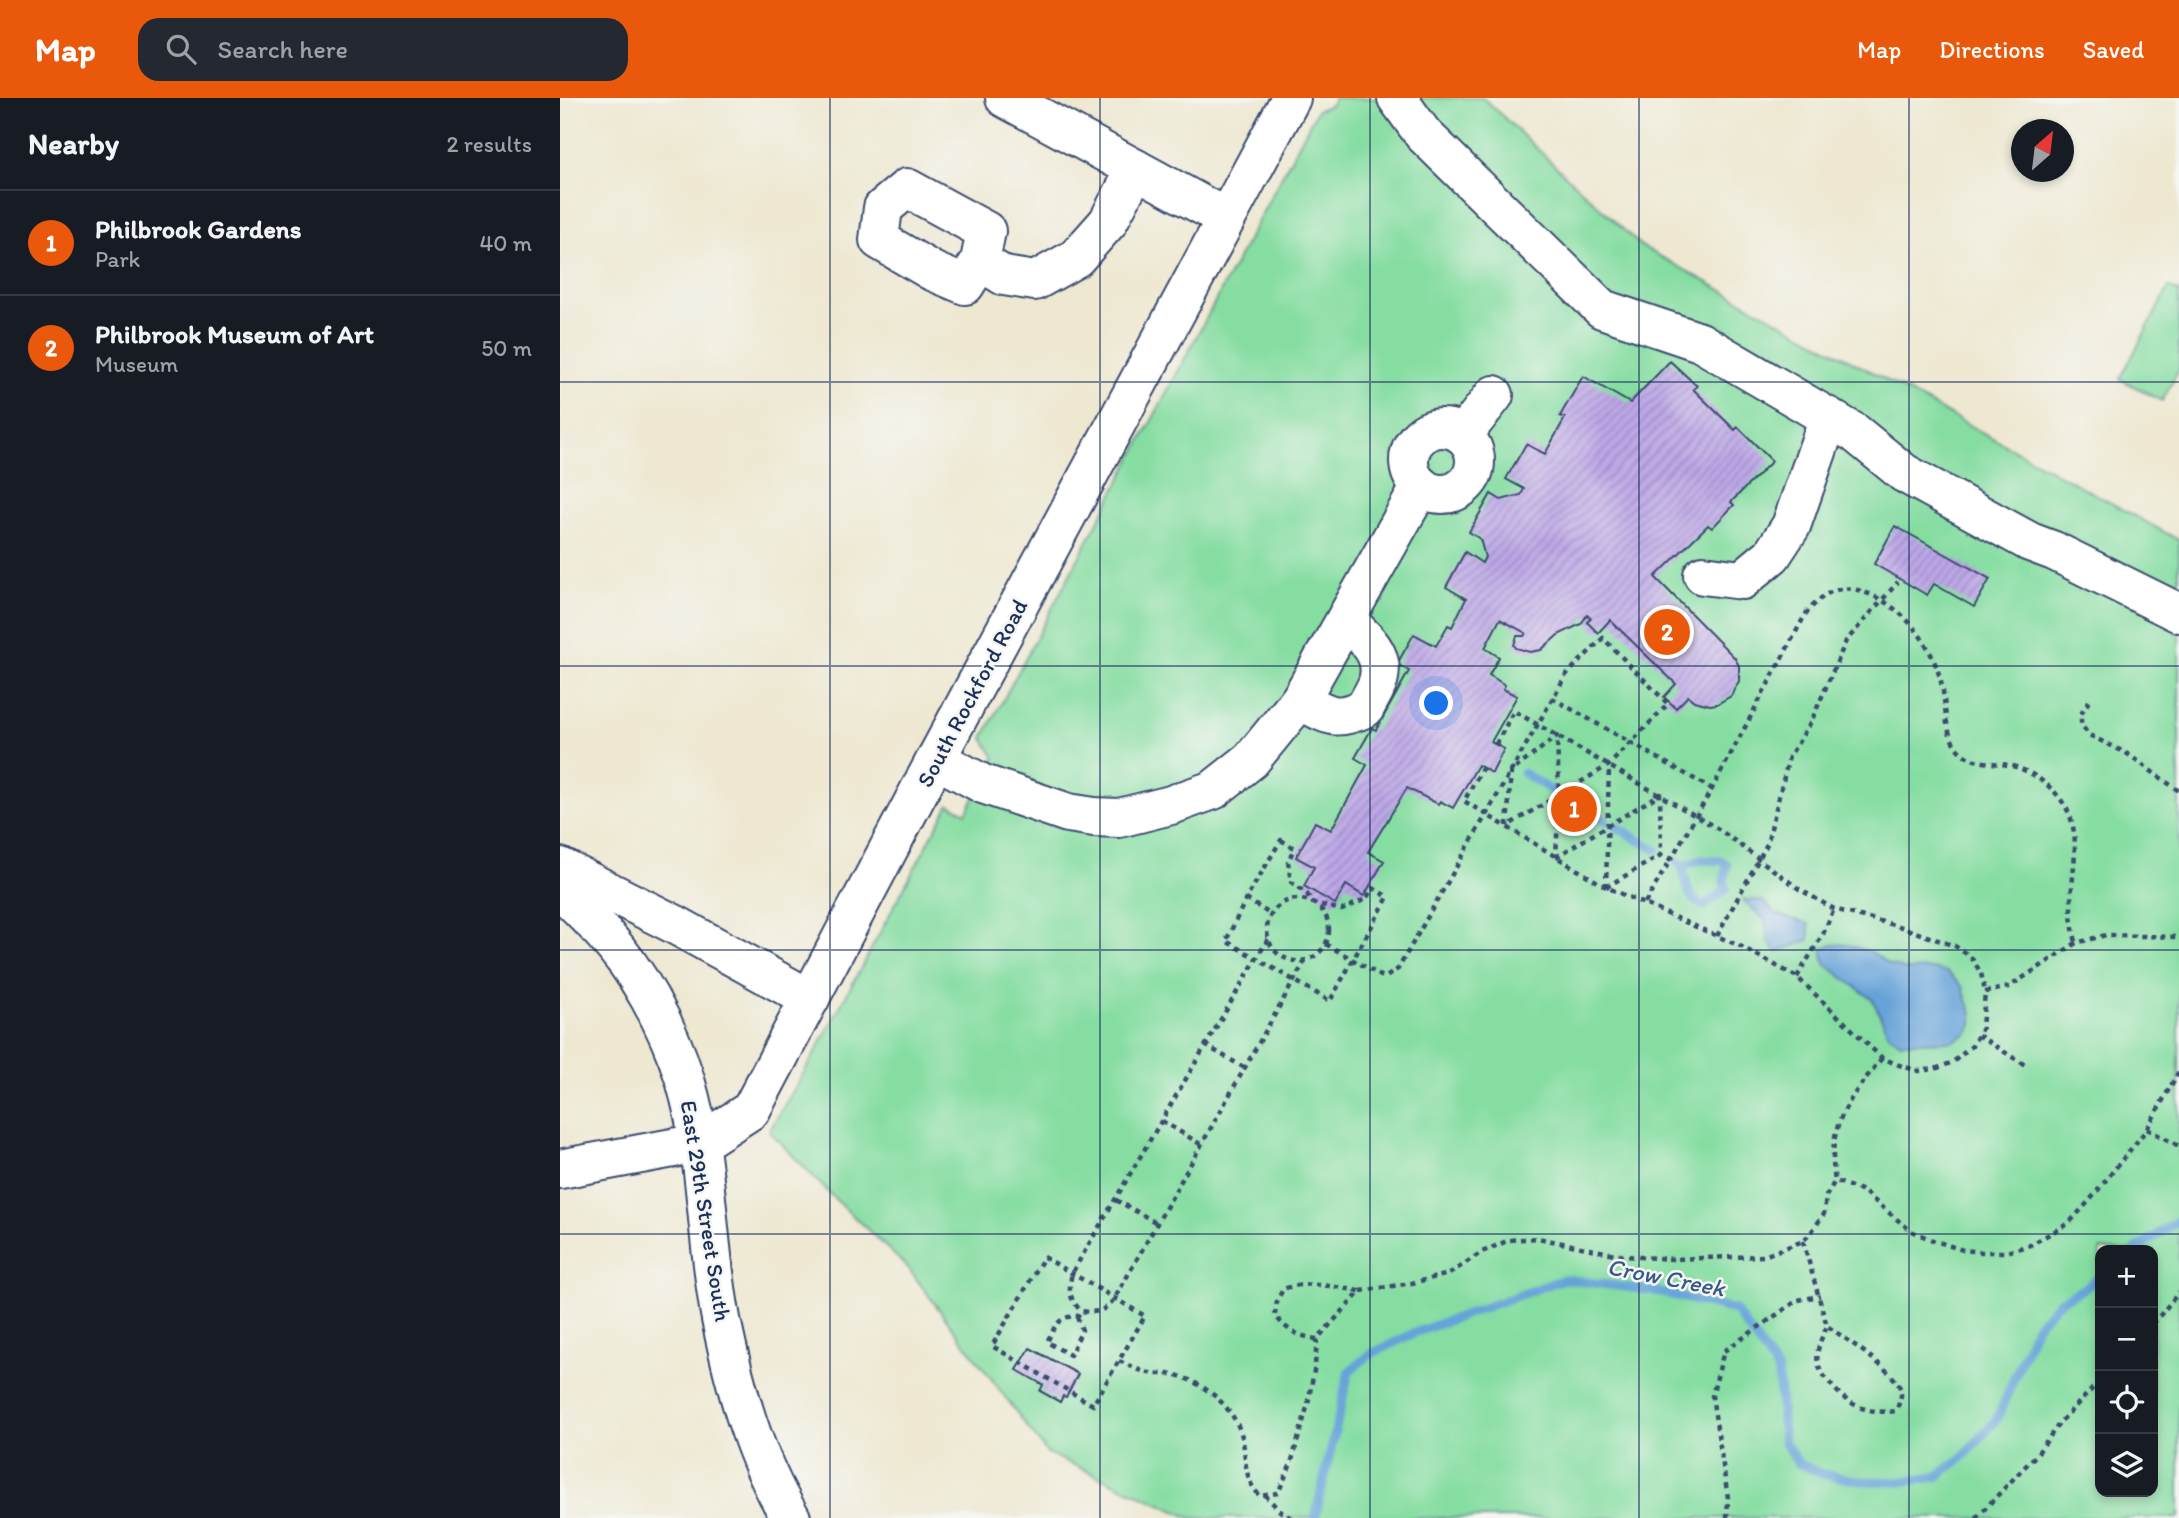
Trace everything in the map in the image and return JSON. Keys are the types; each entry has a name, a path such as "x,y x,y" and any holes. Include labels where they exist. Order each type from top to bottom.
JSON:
{"street":[{"path":"1005,98 1226,218"},
{"name":"South Rockford Road","path":"560,1169 699,1143 751,1110 1291,98"},
{"path":"1397,98 1423,134 1602,309 1700,342 1855,433 1903,473 2030,542 2054,551 2179,613"},
{"path":"980,261 1004,275 1035,281 1076,258 1108,222 1136,169"},
{"path":"936,759 983,784 1068,813 1119,818 1171,805 1213,790 1251,760 1300,700 1421,486 1409,467 1412,446 1419,437 1437,428 1449,428 1463,435 1494,395"},
{"path":"1703,575 1742,580 1772,555 1791,526 1829,417"},
{"path":"1300,700 1329,716 1347,717 1365,708 1380,677 1377,654 1366,638 1346,620"},
{"path":"560,867 674,924 810,999"},
{"name":"East 29th Street South","path":"560,889 616,947 642,985 675,1056 690,1096 699,1143 721,1318 750,1431 777,1495 791,1518"}],"path":[{"path":"1717,936 1768,844 1789,757 1811,722 1846,641 1898,582"},
{"path":"1645,903 1712,789 1805,615 1820,597 1838,590 1855,589 1874,596 1902,614 1921,636 1942,687 1948,731 1957,749 1968,757 2016,767 2039,778 2057,794 2069,814 2074,832 2071,913 2076,943"},
{"path":"1326,944 1374,973 1387,977 1398,970 1566,675 1603,638 1668,704 1609,765 1507,827"},
{"path":"1552,698 1712,789"},
{"path":"2089,701 2081,714 2081,725 2089,735 2126,753 2179,791"},
{"path":"1483,767 1464,801 1606,887 1742,947 1797,977 1882,1058 1919,1071 1935,1069 1953,1062 1972,1046 1982,1028 1985,992 1981,973 1971,957 1955,946 1898,926 1834,909 1799,889 1720,830 1514,711 1496,744"},
{"path":"1507,827 1511,772 1557,736"},
{"path":"1556,857 1559,796 1557,736"},
{"path":"1606,887 1609,765"},
{"path":"1556,857 1660,794"},
{"path":"1660,794 1661,855"},
{"path":"1313,903 1294,899 1277,907 1270,914 1267,922 1268,939 1278,955 1296,962 1305,961 1319,953 1326,944 1329,927 1326,918 1313,903 1307,894 1291,882 1288,862 1294,848 1281,840 1226,941 1330,1001 1388,897 1373,888 1366,899 1342,910 1313,903"},
{"path":"1661,855 1671,860"},
{"path":"1606,887 1661,855"},
{"path":"1246,900 1270,914"},
{"path":"1797,977 1823,934 1834,909"},
{"path":"1985,992 2009,987 2076,943 2106,934 2179,936"},
{"path":"1268,939 1072,1273 1070,1299 1081,1311 1095,1313 1106,1310 1115,1298 1305,961"},
{"path":"1978,1035 2028,1067"},
{"path":"1205,1045 1245,1068"},
{"path":"1317,1339 1296,1335 1275,1315 1277,1301 1283,1289 1295,1284 1319,1284 1361,1291 1412,1283 1449,1274 1482,1252 1508,1240 1538,1238 1624,1256 1673,1259 1764,1256 1803,1241 1824,1214 1826,1196 1835,1181 1832,1158 1839,1120 1852,1096 1882,1058"},
{"path":"1835,1181 1863,1191 1911,1231 1935,1241 1963,1250 2007,1252 2030,1245 2069,1223 2147,1129 2179,1071"},
{"path":"1162,1121 1202,1145"},
{"path":"2147,1129 2179,1146"},
{"path":"1116,1200 1157,1223"},
{"path":"1803,1241 1828,1326 1820,1343 1818,1362 1840,1396 1857,1407 1869,1411 1896,1411 1902,1397 1898,1384 1847,1339 1828,1326"},
{"path":"1044,1257 1115,1298 1145,1316 1093,1405 992,1346 1044,1257"},
{"path":"1119,1362 1149,1373 1174,1374 1194,1383 1230,1409 1240,1427 1245,1467 1251,1487 1260,1496 1278,1493 1292,1464 1308,1404 1317,1339 1361,1291"},
{"path":"2158,1318 2179,1292"},
{"path":"1727,1518 1728,1498 1712,1396 1724,1351 1798,1300 1820,1296"},
{"path":"1077,1317 1081,1311"},
{"path":"1077,1317 1082,1330 1070,1354 1047,1342 1062,1318 1077,1317"},
{"path":"1976,1518 2037,1454 2061,1421 2095,1386"},
{"path":"1265,1495 1291,1518"}],"green space":[{"path":"1334,98 1483,98 1641,246 2179,540 2179,1518 1191,1518 1047,1453 908,1268 769,1131 812,1059 949,804 966,813 995,758 983,738 1317,110 1331,105"},
{"path":"2169,287 2179,292 2179,370 2162,401 2120,379"}],"water":[{"path":"1742,899 1763,901 1776,914 1809,924 1809,940 1777,952 1768,941 1765,920"},
{"path":"1844,944 1872,952 1888,964 1907,970 1932,969 1947,972 1962,986 1972,1014 1972,1025 1967,1034 1953,1041 1919,1042 1901,1042 1889,1035 1873,1000 1825,964 1822,949 1830,945"}],"building":[{"path":"1670,361 1697,386 1693,389 1735,430 1738,427 1772,461 1731,502 1734,505 1712,528 1708,525 1655,577 1735,658 1739,666 1739,681 1731,696 1710,705 1694,701 1688,696 1676,708 1664,697 1676,684 1610,620 1598,633 1587,622 1591,618 1587,615 1581,624 1558,635 1541,650 1530,652 1514,645 1517,636 1524,636 1526,633 1500,619 1485,648 1499,657 1489,675 1505,685 1503,689 1517,696 1491,742 1504,749 1492,773 1478,765 1453,808 1440,801 1438,804 1407,788 1368,852 1384,861 1364,896 1346,885 1335,904 1304,886 1314,867 1296,857 1315,822 1331,830 1367,765 1355,758 1372,728 1376,730 1409,671 1397,664 1414,634 1436,646 1448,625 1452,627 1466,599 1446,587 1465,552 1482,563 1485,557 1480,539 1469,532 1491,494 1501,500 1521,495 1524,489 1506,479 1526,444 1545,454 1565,418 1560,416 1583,376 1630,403"},
{"path":"1895,526 1990,579 1974,607 1934,584 1927,595 1874,564"},
{"path":"1030,1348 1078,1374 1066,1397 1063,1396 1060,1402 1040,1391 1043,1385 1017,1370"}],"waterway":[{"path":"1523,773 1556,793"},
{"path":"1564,797 1606,821"},
{"path":"1616,827 1656,850"},
{"path":"1676,861 1682,866 1690,894 1704,906 1726,889 1724,883 1727,864 1723,861 1702,860 1682,866"},
{"name":"Crow Creek","path":"2142,1245 2179,1220"},
{"name":"Crow Creek","path":"1315,1518 1349,1371 1371,1354 1414,1333 1564,1279 1655,1291 1735,1310 1778,1371 1784,1441 1798,1463 1822,1474 1862,1481 1900,1482 1936,1477 1962,1458 1997,1419 2036,1326 2059,1302 2095,1281"}],"place":[{"name":"Philbrook Museum of Art","path":"1667,632"},
{"name":"Philbrook Gardens","path":"1574,809"}]}
